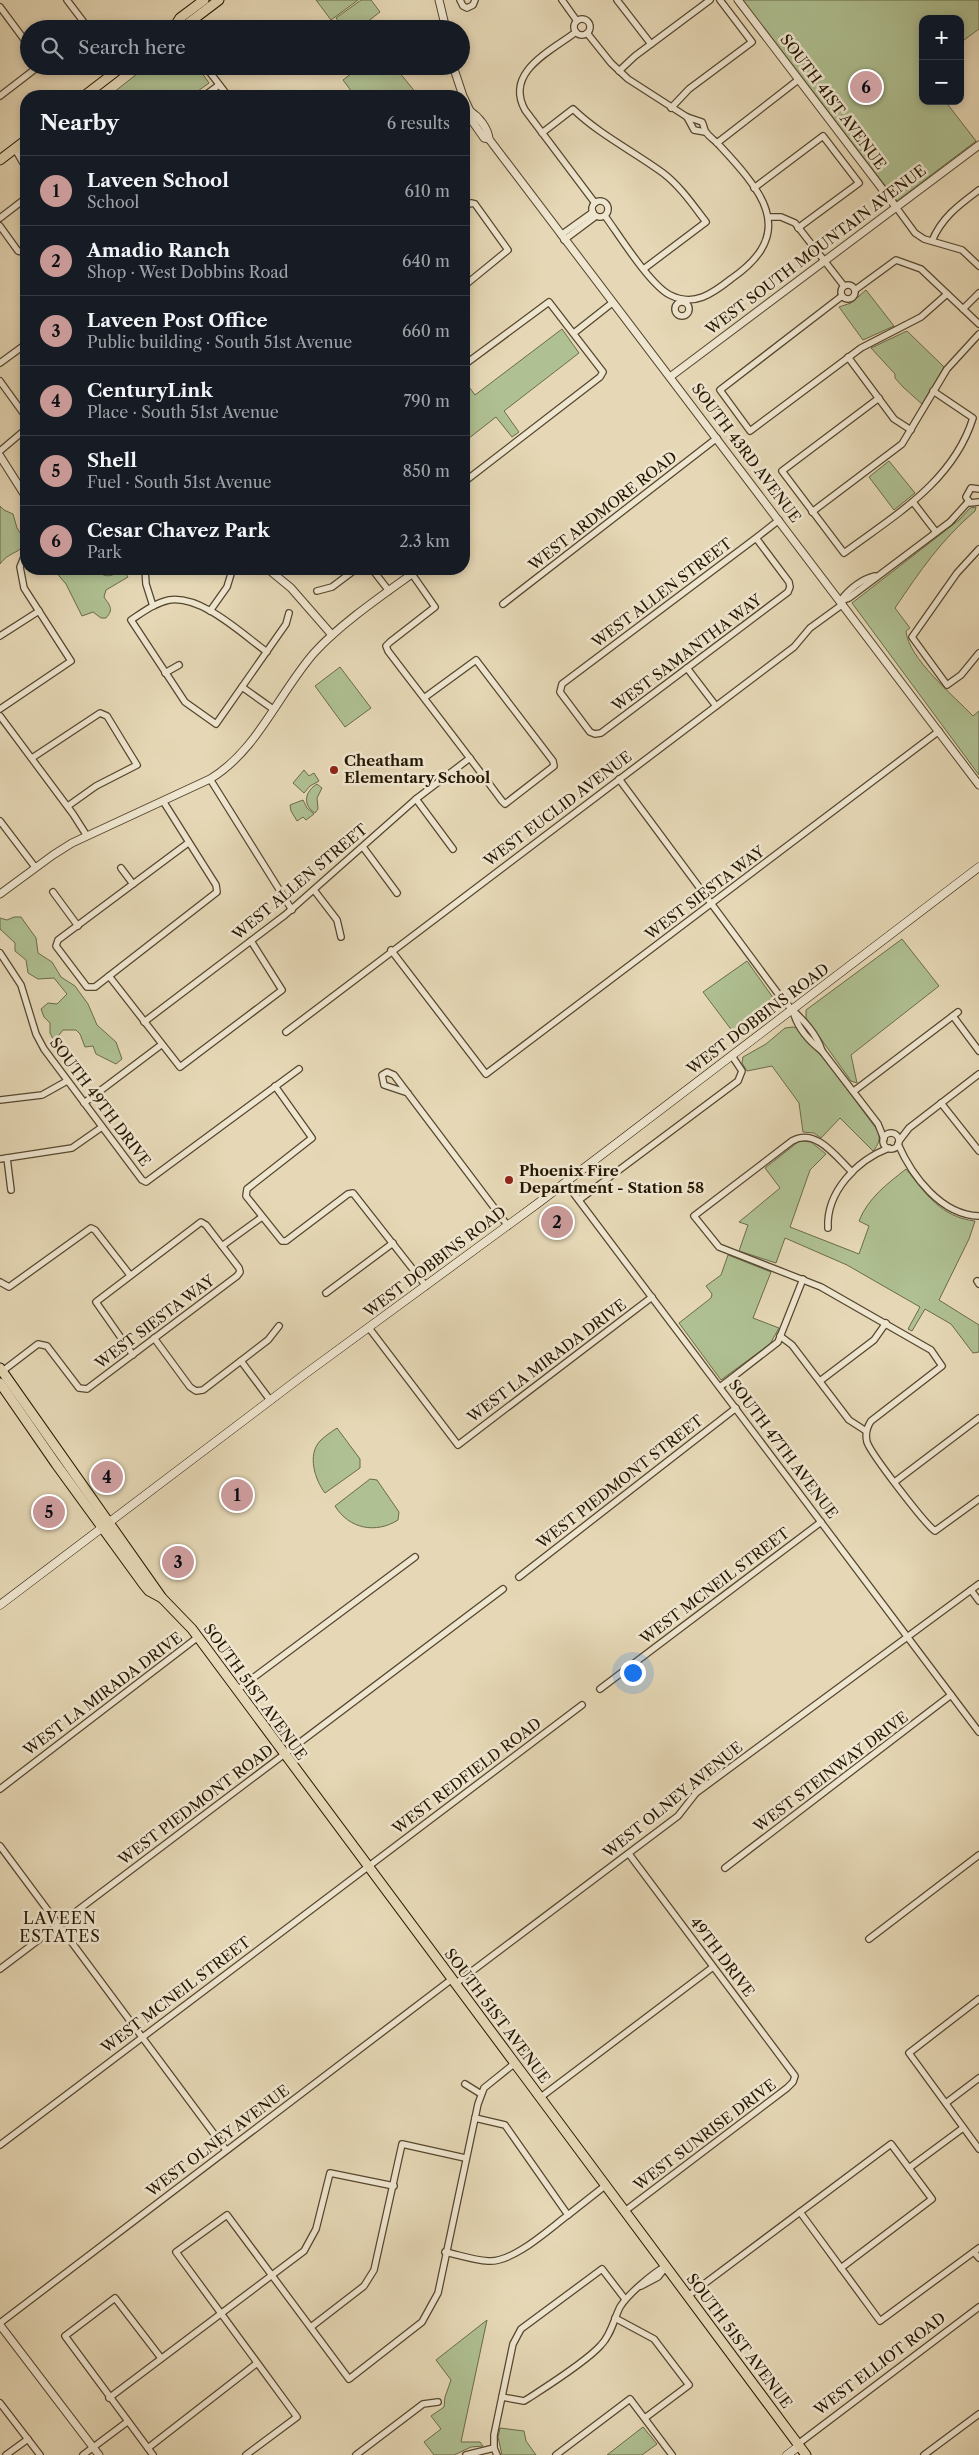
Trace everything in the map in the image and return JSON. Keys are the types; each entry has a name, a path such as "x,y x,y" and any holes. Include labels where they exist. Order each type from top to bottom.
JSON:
{"main road":[{"path":"179,20 204,0"},
{"path":"193,20 219,0"},
{"path":"91,90 110,75"},
{"path":"0,160 20,145"},
{"name":"WEST DOBBINS ROAD","path":"0,1605 270,1400 508,1226 793,1011 979,867"},
{"name":"SOUTH 51ST AVENUE","path":"1,1371 150,1591 162,1598 198,1637 806,2455"},
{"name":"SOUTH 51ST AVENUE","path":"0,1383 28,1425 105,1525"},
{"path":"28,1425 35,1429 51,1451 59,1454"},
{"name":"WEST ELLIOT ROAD","path":"787,2455 799,2445"}],"street":[{"path":"68,0 82,20"},
{"path":"439,0 444,20"},
{"path":"460,0 463,6 467,8 473,5 475,0"},
{"path":"562,0 577,21"},
{"path":"617,0 651,44"},
{"path":"619,71 651,44 710,0"},
{"path":"671,108 689,89 752,42 720,0"},
{"name":"SOUTH 41ST AVENUE","path":"738,0 915,232 932,241 962,250 979,265"},
{"path":"0,7 20,34"},
{"path":"576,32 574,27 577,21 582,19 588,21 590,29 587,33"},
{"path":"576,32 580,34 587,33"},
{"path":"563,238 594,214 595,203 520,102 519,85 527,69 576,32"},
{"path":"587,33 619,71 671,108 687,117 698,119 706,132 754,188 764,204 768,217 766,238 760,254 751,265 708,296 684,301 662,290 605,216 594,214"},
{"path":"0,96 27,75"},
{"path":"212,75 223,90"},
{"name":"SOUTH 43RD AVENUE","path":"456,75 461,90"},
{"path":"717,143 798,80"},
{"path":"212,90 219,85"},
{"path":"542,133 573,109 607,138 664,174 682,192 706,222 644,268"},
{"path":"687,117 694,130 706,132"},
{"name":"SOUTH 43RD AVENUE","path":"470,118 484,138 489,139 979,785"},
{"path":"754,188 822,136 859,183 798,228"},
{"name":"WEST SOUTH MOUNTAIN AVENUE","path":"670,377 979,145"},
{"path":"15,149 20,153"},
{"path":"15,149 20,158"},
{"path":"932,241 938,226 952,211 979,190"},
{"path":"470,203 472,202 475,204 508,250 470,281"},
{"path":"595,203 602,202 607,206 608,210 605,216"},
{"path":"0,218 20,203"},
{"path":"768,217 785,218 798,228 844,286"},
{"path":"0,226 20,248"},
{"path":"842,296 848,299 852,298 855,290 896,260 921,269 979,324"},
{"path":"844,286 850,285 855,290"},
{"path":"842,296 841,292 844,286"},
{"path":"963,309 979,292"},
{"path":"842,296 720,390 750,430 848,357 921,317 947,294"},
{"path":"470,360 548,302 574,332 603,374 470,477"},
{"path":"574,332 612,303"},
{"path":"812,512 902,444 947,369 979,334"},
{"path":"0,363 20,348"},
{"path":"848,357 894,419 911,430"},
{"path":"0,382 20,409"},
{"path":"879,398 782,471 844,553 928,489 956,455 973,418 933,391"},
{"path":"0,451 20,434"},
{"name":"WEST ARDMORE ROAD","path":"503,604 717,438"},
{"path":"0,456 20,488"},
{"name":"WEST EUCLID AVENUE","path":"286,1032 391,950 794,647 810,628 842,603 847,593 867,578 876,576 950,522 969,501 966,494 969,490 979,488"},
{"path":"969,501 973,504 979,502"},
{"path":"913,502 936,532"},
{"name":"WEST ALLEN STREET","path":"595,734 560,692 560,687 779,520"},
{"name":"WEST SAMANTHA WAY","path":"595,734 601,734 788,592 789,582 756,538"},
{"path":"979,548 958,573 912,637 948,685 962,675 979,653"},
{"path":"0,709 71,661 24,588 22,575"},
{"path":"145,575 146,584 153,606"},
{"path":"210,611 227,587 231,575"},
{"path":"275,575 291,588 332,635"},
{"path":"317,591 332,587 348,575"},
{"path":"376,575 389,592"},
{"path":"0,894 59,850 210,779 233,762 313,654 332,635 410,575"},
{"path":"416,575 435,607 386,646 424,698 505,804 554,766 553,761 476,660 424,698"},
{"path":"267,652 210,611 185,600 169,600 153,606 131,620 184,702 216,724 267,652 286,624 289,613"},
{"path":"0,636 39,611"},
{"path":"164,673 179,665"},
{"path":"687,668 716,706"},
{"path":"242,687 273,709"},
{"path":"32,758 73,729 104,713 137,766 96,786 68,806"},
{"path":"0,716 68,806 87,836"},
{"name":"WEST SIESTA WAY","path":"391,950 486,1074 939,731"},
{"name":"WEST ALLEN STREET","path":"144,1022 292,910 416,799 470,758"},
{"path":"210,779 292,910"},
{"path":"619,779 793,1011 801,1017 819,1040 822,1051 878,1124 884,1140 890,1149 904,1157"},
{"path":"416,799 453,849"},
{"path":"163,801 216,886 217,892 109,976 91,988 88,987 56,943 188,843"},
{"path":"0,821 35,867"},
{"path":"363,847 397,893"},
{"path":"121,868 133,884"},
{"path":"314,890 337,920 341,937"},
{"path":"53,892 78,926"},
{"path":"109,976 180,1067 282,990 252,941"},
{"name":"SOUTH 49TH DRIVE","path":"0,954 21,985 40,1042 67,1081 142,1180 146,1182 275,1086"},
{"path":"854,1091 955,1014 979,1051"},
{"path":"84,1103 161,1044"},
{"path":"579,1200 738,1080 742,1072 732,1056"},
{"path":"299,1069 275,1086 312,1138 245,1192 246,1196 282,1242 286,1241 348,1194 353,1193 426,1286"},
{"path":"408,1093 386,1087 382,1082 382,1075 387,1072 394,1075 408,1093 508,1226"},
{"path":"874,1154 890,1149 899,1142 909,1128 979,1074"},
{"path":"0,1100 42,1095 67,1081"},
{"path":"941,1103 979,1151"},
{"path":"878,1124 893,1134 899,1142 904,1157 935,1198 945,1207 966,1215 979,1216"},
{"path":"0,1159 72,1148 102,1127"},
{"path":"828,1228 829,1208 852,1172 874,1154 887,1135 909,1128"},
{"path":"852,1172 819,1141 809,1137 802,1137 792,1141 694,1216 719,1247 803,1278 926,1346 942,1366 874,1418 866,1431 869,1446 936,1531 979,1499"},
{"path":"7,1158 11,1190"},
{"name":"SOUTH 47TH AVENUE","path":"565,1182 979,1732"},
{"path":"133,1354 96,1302 202,1222 222,1246 262,1216"},
{"path":"0,1282 5,1287 9,1287 91,1228 95,1230 130,1275"},
{"path":"326,1294 393,1243"},
{"name":"WEST SIESTA WAY","path":"1,1371 38,1344 43,1344 47,1346 79,1388 83,1390 240,1272 222,1246"},
{"path":"720,1387 774,1346 780,1336 803,1278"},
{"name":"WEST LA MIRADA DRIVE","path":"370,1328 458,1445 652,1297"},
{"path":"820,1381 874,1340 886,1323"},
{"path":"154,1338 190,1387 196,1391 203,1390 268,1340 279,1326"},
{"path":"780,1336 792,1345 849,1420 866,1431"},
{"path":"241,1361 270,1400"},
{"name":"WEST PIEDMONT STREET","path":"519,1576 736,1408"},
{"path":"896,1481 979,1418"},
{"name":"WEST MCNEIL STREET","path":"600,1689 821,1522"},
{"path":"237,1690 415,1557"},
{"path":"976,1588 979,1601"},
{"name":"WEST OLNEY AVENUE","path":"0,2324 226,2150 453,1981 629,1854 678,1816 696,1794 908,1636 976,1588"},
{"name":"WEST PIEDMONT ROAD","path":"0,1969 503,1589"},
{"name":"WEST LA MIRADA DRIVE","path":"0,1789 198,1637"},
{"name":"WEST STEINWAY DRIVE","path":"725,1868 951,1696"},
{"name":"WEST REDFIELD ROAD","path":"368,1867 582,1706"},
{"path":"0,1846 226,2150"},
{"name":"49TH DRIVE","path":"629,1854 794,2076"},
{"path":"869,1939 979,1855"},
{"name":"WEST MCNEIL STREET","path":"0,2145 368,1867"},
{"path":"541,2097 714,1967"},
{"path":"979,1999 909,2053 979,2149"},
{"path":"246,2455 297,2417 256,2364 176,2252 228,2215 350,2378 422,2322 438,2293 445,2252 481,2094 489,2084 515,2063"},
{"name":"WEST SUNRISE DRIVE","path":"625,2211 787,2088 794,2082 794,2076"},
{"path":"946,2103 979,2078"},
{"path":"465,2084 481,2094"},
{"path":"475,2118 505,2126 568,2215"},
{"path":"909,2168 963,2128"},
{"path":"311,2327 364,2286 374,2270 402,2144 466,2158"},
{"path":"688,2296 891,2144 932,2199 841,2268"},
{"path":"109,2398 304,2251 316,2229 330,2173 394,2186"},
{"path":"445,2252 489,2261 509,2256 568,2215 606,2185"},
{"path":"800,2212 880,2321 976,2250 979,2258"},
{"path":"502,2397 524,2401 539,2392 601,2345 625,2299 646,2280 666,2266"},
{"path":"497,2455 494,2448 494,2435 515,2337 521,2329 602,2269 625,2299"},
{"path":"153,2455 64,2336 115,2298 161,2358"},
{"name":"WEST ELLIOT ROAD","path":"799,2445 979,2307"},
{"path":"614,2318 654,2339 689,2384 644,2418"},
{"path":"0,2324 99,2455"},
{"path":"148,2448 256,2364"},
{"path":"556,2455 630,2399 672,2455"},
{"path":"356,2455 423,2404 438,2402"},
{"path":"0,2403 40,2455"},
{"path":"924,2455 979,2414"},
{"path":"83,2455 127,2422"},
{"path":"6,2455 28,2439"},
{"path":"466,2455 494,2448"}],"green space":[{"path":"316,0 358,0 331,20"},
{"path":"361,0 371,0 380,12 370,20 337,20 336,18"},
{"path":"742,0 979,0 979,29 964,40 964,15 919,15 919,105 948,105 976,141 897,201"},
{"path":"136,75 203,75 209,83 199,90 117,90"},
{"path":"349,75 401,75 414,90 350,90 343,80"},
{"path":"866,290 894,326 863,340 839,307 851,303"},
{"path":"562,329 579,353 504,411 519,432 512,437 496,417 470,437 470,388 475,395"},
{"path":"907,331 944,367 922,404 903,387 895,378 895,374 871,348"},
{"path":"889,461 915,493 894,510 869,477"},
{"path":"0,506 13,514 20,533 20,550 7,557 0,564"},
{"path":"976,507 975,511 932,556 895,608 910,628 906,631 909,642 923,664 973,716 979,711 979,775 852,603 959,520 970,508"},
{"path":"58,575 127,575 128,577 106,590 104,597 110,610 106,618 101,618 93,612 82,616 66,584"},
{"path":"340,667 371,708 345,727 315,686"},
{"path":"304,770 309,776 314,773 319,781 310,786 304,793 293,783"},
{"path":"317,784 322,788 317,798 318,809 315,813 308,806 307,798 310,790"},
{"path":"303,800 307,808 314,814 306,820 303,817 297,821 290,805"},
{"path":"21,917 36,938 38,953 52,962 61,977 75,986 88,1004 97,1025 116,1042 122,1059 116,1064 96,1054 93,1046 85,1047 80,1034 76,1030 63,1030 54,1041 50,1033 50,1023 44,1017 41,1009 48,1003 57,1004 67,994 54,978 38,979 28,973 26,960 15,951 15,943 0,929 0,918 7,920"},
{"path":"902,939 939,986 851,1055 857,1083 851,1081 806,1018 806,1010"},
{"path":"747,961 774,999 764,1015 736,1036 703,992"},
{"path":"785,1028 797,1028 829,1065 878,1131 878,1142 873,1151 840,1118 821,1138 814,1133 803,1132 799,1103 772,1066 747,1071 742,1063 743,1057 766,1044"},
{"path":"798,1142 811,1142 826,1154 810,1170 790,1227 859,1254 869,1226 859,1221 867,1205 906,1169 935,1203 953,1215 975,1221 969,1239 939,1300 979,1325 979,1352 973,1353 951,1324 925,1309 912,1331 908,1329 920,1307 847,1265 785,1238 776,1263 739,1251 748,1225 739,1222 780,1188 765,1168"},
{"path":"728,1255 771,1272 753,1318 779,1328 770,1344 721,1380 679,1323 711,1298 712,1294 706,1286 721,1275"},
{"path":"337,1428 360,1459 360,1468 325,1493 316,1475 313,1460 314,1453 320,1441"},
{"path":"370,1479 377,1480 399,1512 398,1520 381,1527 364,1527 348,1520 335,1506"},
{"path":"487,2320 461,2442 480,2442 483,2446 471,2447 454,2455 434,2455 424,2442 441,2429 431,2416 444,2407 445,2397 451,2380 436,2360"},
{"path":"643,2427 657,2444 642,2455 607,2455"},
{"path":"500,2428 524,2431 526,2441 536,2455 502,2455 498,2437"}],"place":[{"name":"Cesar Chavez Park","path":"866,87"},
{"name":"Cheatham Elementary School","path":"334,770"},
{"name":"Phoenix Fire Department - Station 58","path":"509,1180"},
{"name":"Amadio Ranch","path":"557,1222"},
{"name":"CenturyLink","path":"107,1477"},
{"name":"Laveen School","path":"237,1495"},
{"name":"Shell","path":"49,1512"},
{"name":"Laveen Post Office","path":"178,1562"}],"district":[{"name":"LAVEEN ESTATES","path":"60,1927"}]}
